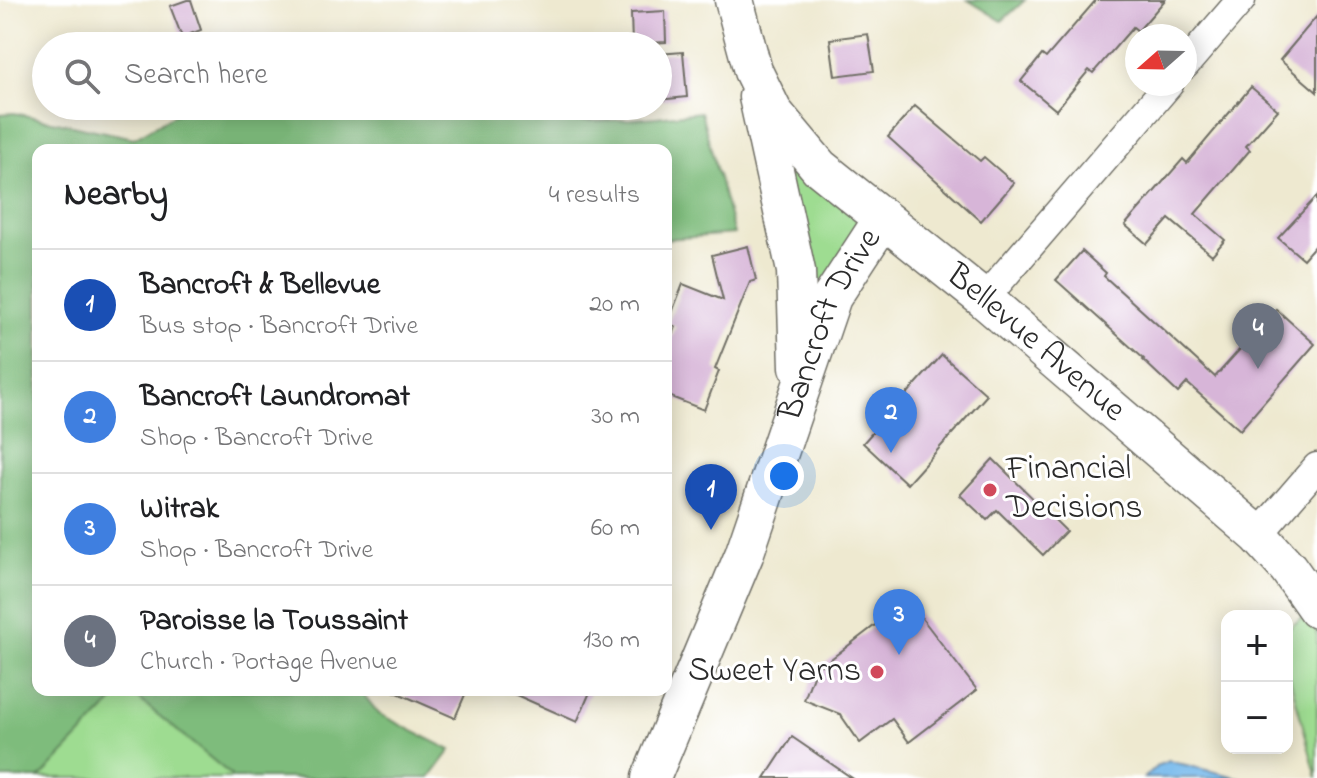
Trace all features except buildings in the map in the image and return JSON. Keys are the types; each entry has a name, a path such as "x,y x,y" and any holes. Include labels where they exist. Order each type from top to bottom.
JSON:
{"main road":[{"name":"Bancroft Drive","path":"651,778 744,555 832,297 883,219 819,167 773,112 753,71 734,0"},
{"path":"753,71 796,271 800,386"},
{"name":"Bellevue Avenue","path":"883,219 984,299 1258,535 1288,568 1317,609"}],"street":[{"path":"1197,51 1241,0"},
{"path":"984,299 1159,96"},
{"path":"1258,535 1317,467"}],"green space":[{"path":"968,0 1025,0 1002,21"},
{"path":"701,112 734,234 672,239 672,144 32,144 32,696 118,696 40,778 0,778 0,114 14,113 32,117 32,120 48,120 134,138 165,120 607,121 672,120 672,115"},
{"path":"772,113 880,219 797,387"},
{"path":"32,151 32,696 279,696 310,778 0,778 0,156"},
{"path":"1313,608 1317,613 1317,778 1293,689 1293,625"},
{"path":"135,696 365,696 379,714 451,750 430,778 231,778"}],"water":[{"path":"1169,761 1241,778 1144,778 1158,765"}],"place":[{"name":"Paroisse la Toussaint","path":"1258,369"},
{"name":"Bancroft Laundromat","path":"891,453"},
{"name":"Financial Decisions","path":"990,490"},
{"name":"Bancroft & Bellevue","path":"711,530"},
{"name":"Witrak","path":"899,655"},
{"name":"Sweet Yarns","path":"877,672"}]}
